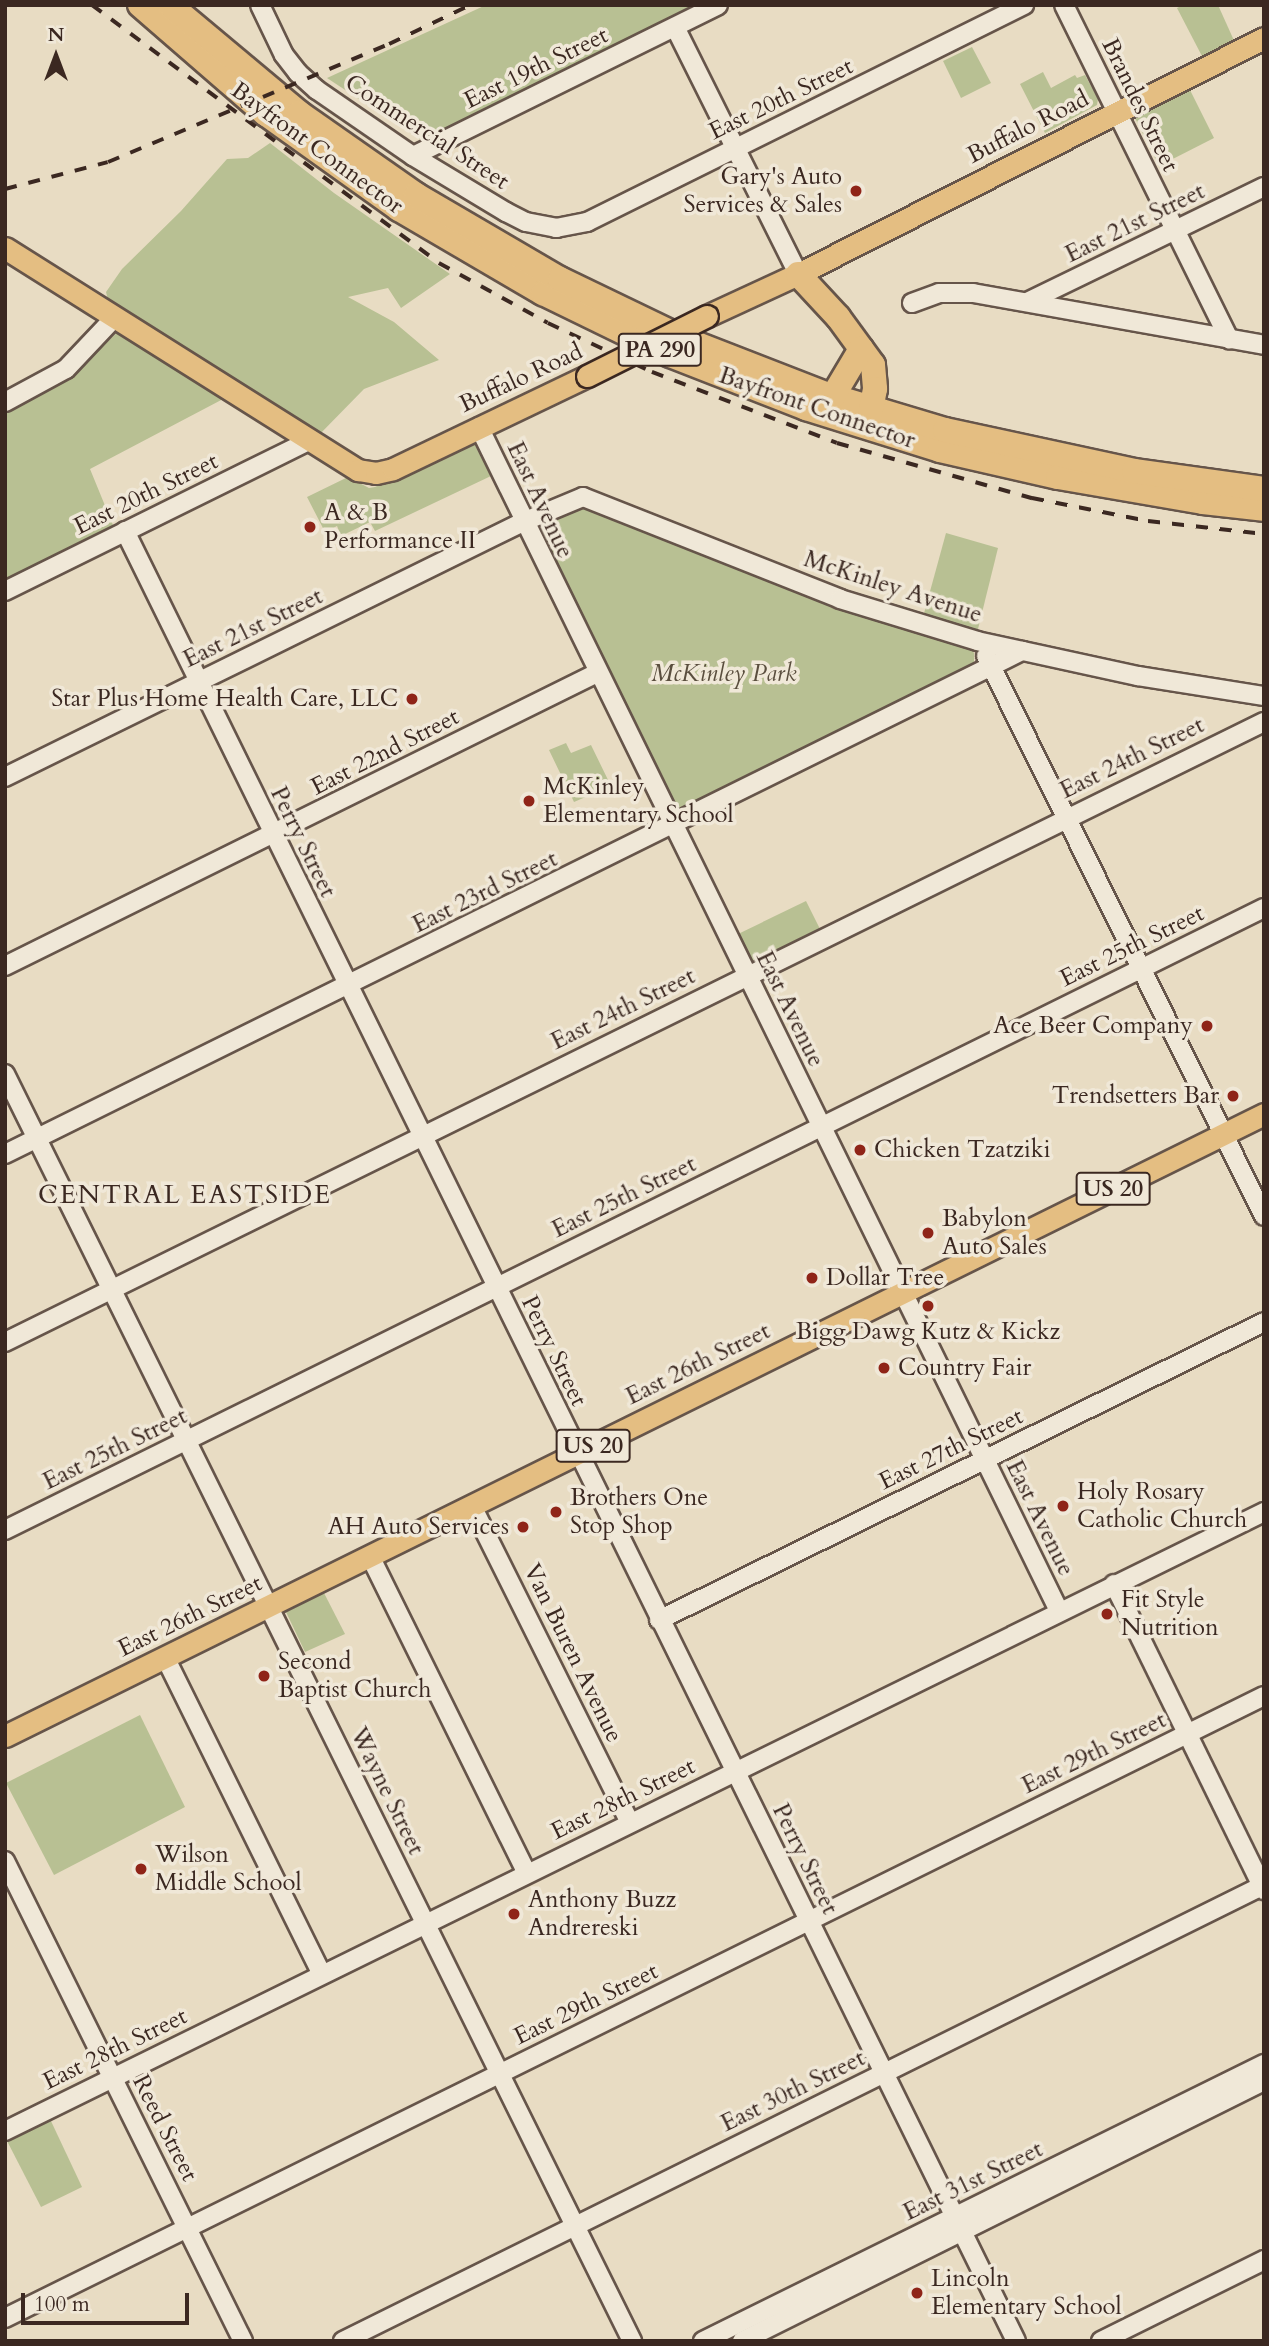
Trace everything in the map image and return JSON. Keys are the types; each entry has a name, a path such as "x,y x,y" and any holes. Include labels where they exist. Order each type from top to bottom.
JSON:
{"highway":[{"name":"Bayfront Connector","path":"140,5 267,114 399,209 542,293 670,355 758,390 869,418 945,430 1056,456 1200,482 1264,489"},
{"name":"Bayfront Connector","path":"170,5 299,113 468,228 560,279 649,323 747,365 833,396 869,418 940,450 1058,477 1203,502 1264,509"},
{"path":"798,274 838,317 873,365 876,376 869,418"},
{"path":"833,396 860,349"}],"main road":[{"name":"Buffalo Road","path":"5,248 345,465 376,472 393,469 798,274 1264,38"},
{"name":"East 26th Street","path":"5,1736 1264,1114"}],"street":[{"name":"Commercial Street","path":"260,5 284,55 298,73 317,90 413,156 516,218 556,228"},
{"name":"East 19th Street","path":"413,156 718,5"},
{"name":"East 20th Street","path":"556,228 587,222 1024,5"},
{"name":"Brandes Street","path":"1063,5 1229,339"},
{"path":"675,27 798,274"},
{"name":"East 21st Street","path":"1027,302 1264,187"},
{"path":"912,303 953,291 1229,339 1259,341"},
{"path":"5,402 66,369 114,317"},
{"name":"East Avenue","path":"479,427 672,827 1059,1611"},
{"name":"East 20th Street","path":"5,591 308,441"},
{"name":"McKinley Avenue","path":"523,522 575,498 592,498 806,587 977,641 1138,676 1264,696"},
{"name":"East 21st Street","path":"5,777 523,522"},
{"name":"Perry Street","path":"125,531 347,987 1016,2341"},
{"path":"977,641 1264,1216"},
{"name":"East 23rd Street","path":"5,1154 1022,652"},
{"name":"East 22nd Street","path":"5,966 597,673"},
{"name":"East 24th Street","path":"5,1342 1066,817 1264,722"},
{"name":"East 25th Street","path":"5,1531 1264,908"},
{"name":"Wayne Street","path":"5,1074 498,2075 632,2341"},
{"name":"East 27th Street","path":"659,1620 1264,1322"},
{"name":"Van Buren Avenue","path":"472,1506 629,1823"},
{"name":"East 28th Street","path":"5,2130 1264,1512"},
{"path":"370,1556 527,1873"},
{"path":"1114,1584 1263,1887"},
{"path":"165,1657 322,1975"},
{"name":"East 29th Street","path":"5,2318 1264,1696"},
{"name":"Reed Street","path":"5,1861 243,2341"},
{"name":"East 30th Street","path":"343,2341 1263,1887"},
{"name":"East 31st Street","path":"743,2341 958,2224 1264,2064"},
{"name":"East 31st Street","path":"703,2341 1264,2081"},
{"path":"1101,2341 1264,2260"}],"green space":[{"path":"486,5 700,5 421,140 327,78"},
{"path":"1183,5 1218,5 1236,45 1204,60 1177,8"},
{"path":"972,47 991,83 961,98 943,61"},
{"path":"1043,72 1051,88 1075,75 1077,78 1085,75 1098,99 1097,105 1045,133 1020,84"},
{"path":"1190,90 1214,138 1159,166 1134,116"},
{"path":"270,143 334,193 450,274 401,308 388,288 348,297 394,322 439,360 364,389 317,437 109,304 106,292 122,269 181,211 227,159 248,158"},
{"path":"119,331 225,398 90,469 115,530 5,584 5,410 66,380"},
{"path":"465,442 475,445 491,476 375,531 370,522 341,536 337,526 325,532 307,497 348,477 369,488 375,487"},
{"name":"McKinley Park","path":"586,505 969,645 974,653 974,662 971,667 678,814 537,526"},
{"path":"946,533 998,548 977,633 923,617"},
{"path":"566,743 571,753 591,745 611,786 574,802 549,750"},
{"path":"806,901 821,931 757,962 749,960 736,935"},
{"path":"324,1593 345,1634 305,1652 286,1612"},
{"path":"140,1715 185,1807 54,1875 6,1783"},
{"path":"50,2119 82,2187 41,2207 6,2139"}],"railway":[{"path":"92,5 439,263 548,323 652,372 837,443 1032,498 1148,521 1264,534"},
{"path":"5,189 108,162 389,44 470,5"}],"place":[{"name":"Gary's Auto Services & Sales","path":"856,191"},
{"name":"A & B Performance II","path":"310,527"},
{"name":"Star Plus Home Health Care, LLC","path":"412,699"},
{"name":"McKinley Elementary School","path":"529,801"},
{"name":"Ace Beer Company","path":"1207,1026"},
{"name":"Trendsetters Bar","path":"1233,1096"},
{"name":"Chicken Tzatziki","path":"860,1150"},
{"name":"Babylon Auto Sales","path":"928,1233"},
{"name":"Dollar Tree","path":"812,1278"},
{"name":"Bigg Dawg Kutz & Kickz","path":"928,1306"},
{"name":"Country Fair","path":"884,1368"},
{"name":"Holy Rosary Catholic Church","path":"1063,1506"},
{"name":"Brothers One Stop Shop","path":"556,1512"},
{"name":"AH Auto Services","path":"523,1527"},
{"name":"Fit Style Nutrition","path":"1107,1614"},
{"name":"Second Baptist Church","path":"264,1676"},
{"name":"Wilson Middle School","path":"141,1869"},
{"name":"Anthony Buzz Andrereski","path":"514,1914"},
{"name":"Lincoln Elementary School","path":"917,2293"}],"district":[{"name":"CENTRAL EASTSIDE","path":"185,1195"}]}
